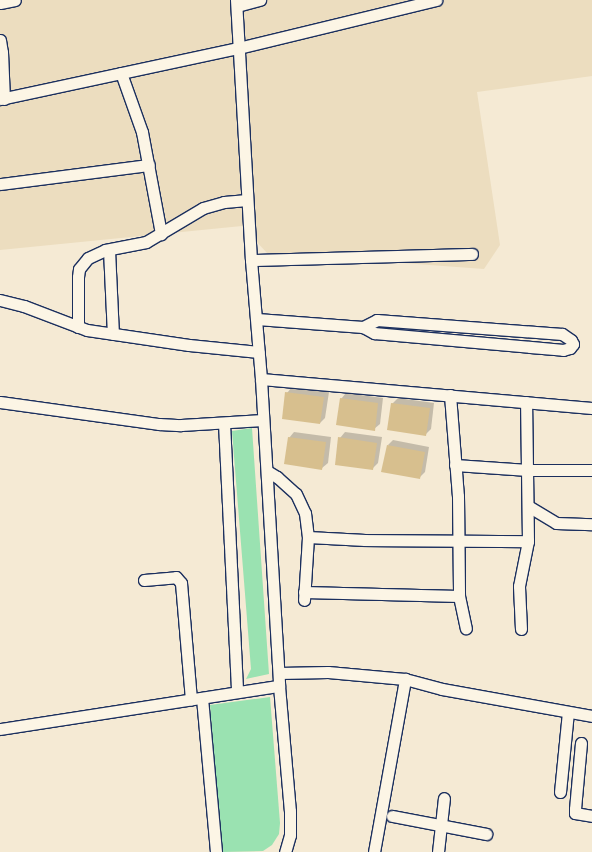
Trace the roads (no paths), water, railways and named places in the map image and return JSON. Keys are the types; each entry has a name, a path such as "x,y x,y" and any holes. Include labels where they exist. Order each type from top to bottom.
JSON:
{"street":[{"path":"0,3 15,0"},
{"path":"260,0 236,3 251,260 262,380 279,686 290,811 290,835 285,852"},
{"path":"0,40 2,52 2,99 238,48 401,4 436,0"},
{"path":"121,73 137,116 149,165 161,234"},
{"path":"0,184 149,165"},
{"path":"78,327 79,269 88,258 109,250 146,242 203,208 224,202 247,200"},
{"path":"109,250 113,334"},
{"path":"251,260 472,254"},
{"path":"2,298 78,327 113,334 259,352"},
{"path":"257,319 363,327 374,334 563,350 570,348 573,344 572,340 562,334 377,320 363,327"},
{"path":"262,380 592,408"},
{"path":"450,395 459,541 459,596 466,628"},
{"path":"0,402 159,424 181,425 263,420"},
{"path":"520,628 519,586 528,541 526,402"},
{"path":"224,423 237,692"},
{"path":"455,465 528,470 592,470"},
{"path":"267,471 277,476 296,494 305,513 308,537 304,596 459,596"},
{"path":"528,506 556,523 592,524"},
{"path":"308,537 528,541"},
{"path":"144,580 176,577 181,584 216,852"},
{"path":"279,673 328,672 405,679 442,689 592,716"},
{"path":"374,852 405,679"},
{"path":"0,728 279,686"},
{"path":"560,792 568,712"},
{"path":"581,743 575,813 592,816"},
{"path":"438,852 444,798"},
{"path":"392,816 486,834"}]}
